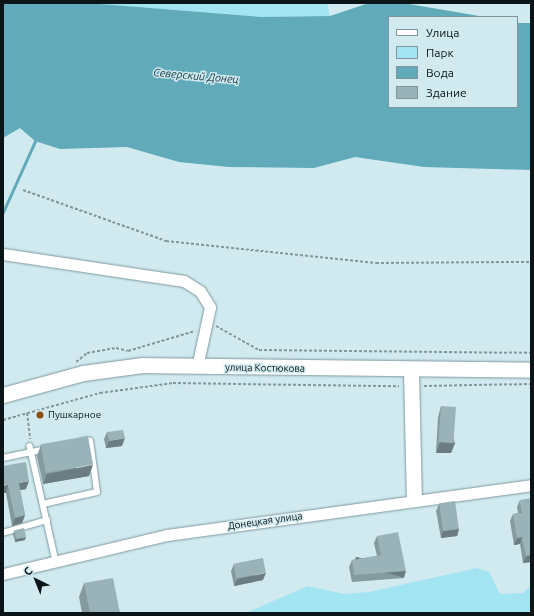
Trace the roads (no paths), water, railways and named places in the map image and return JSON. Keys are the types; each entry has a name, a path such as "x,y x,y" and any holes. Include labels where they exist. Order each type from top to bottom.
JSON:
{"main road":[{"name":"улица Костюкова","path":"3,395 83,373 142,365 411,371 531,370"},
{"path":"411,371 414,499"}],"street":[{"path":"4,254 184,281 200,291 210,307 208,326 197,367"},
{"name":"Донецкая улица","path":"3,574 167,534 414,499 531,485"}],"lane":[{"path":"43,504 97,492 90,441 75,444"},
{"path":"3,458 31,449 53,448"},
{"path":"31,449 56,561"},
{"path":"3,533 47,520"}],"water":[{"name":"Северский Донец","path":"3,3 100,4 261,17 330,16 369,3 403,3 479,16 388,16 388,108 518,108 518,23 531,23 531,170 424,167 355,157 314,168 229,167 179,162 127,147 60,149 35,141 20,128 3,138"}],"waterway":[{"path":"3,212 36,139"}],"place":[{"name":"Пушкарное","path":"40,415"}]}
